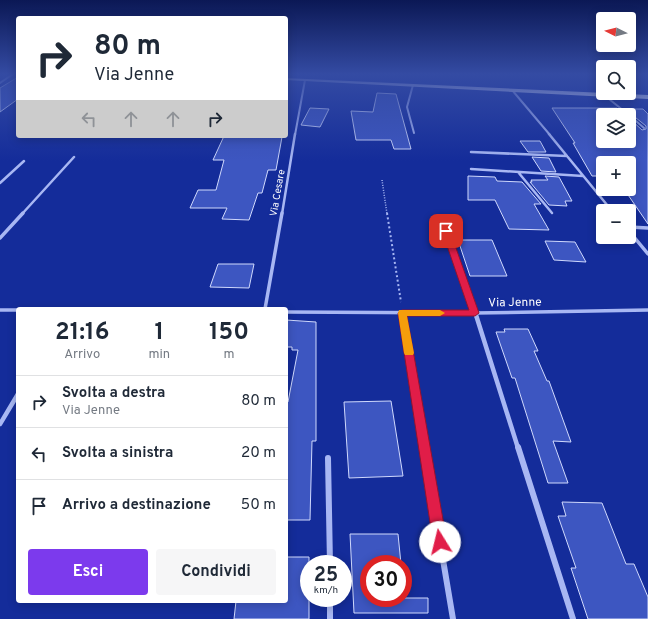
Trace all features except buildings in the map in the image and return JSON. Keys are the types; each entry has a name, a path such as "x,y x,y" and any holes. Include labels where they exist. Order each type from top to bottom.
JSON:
{"street":[{"name":"Via Cesare","path":"265,307 302,103"},
{"path":"408,103 407,108 414,133"},
{"path":"523,103 606,204"},
{"path":"636,121 644,128"},
{"path":"470,152 567,156"},
{"path":"0,238 74,157"},
{"path":"0,183 24,161"},
{"path":"471,169 583,176"},
{"path":"518,172 552,213"},
{"path":"636,228 648,228"},
{"path":"636,239 648,254"},
{"path":"0,310 16,310"},
{"name":"Via Jenne","path":"288,312 475,313 648,310"},
{"path":"402,313 453,619"},
{"path":"475,313 573,619"},
{"path":"0,424 16,397"},
{"path":"328,458 330,555"},
{"path":"330,607 330,619"}],"lane":[{"path":"446,231 475,313"}],"path":[{"path":"382,180 402,313"}],"slow traffic":[{"path":"409,353 402,313 440,313"}],"route":[{"path":"440,542 402,313 475,313 446,231"}]}
